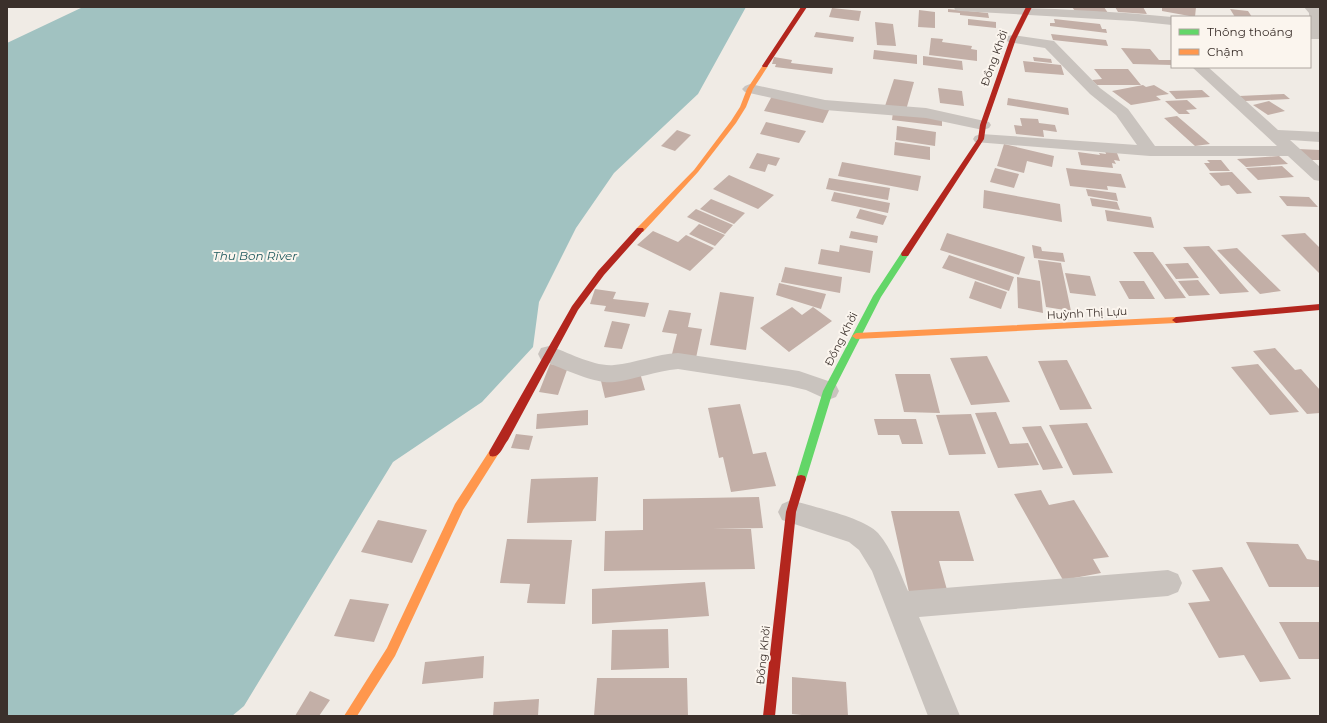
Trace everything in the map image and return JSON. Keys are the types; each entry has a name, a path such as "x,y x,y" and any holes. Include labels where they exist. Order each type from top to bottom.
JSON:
{"street":[{"path":"350,716 391,652 459,506 496,450 568,320 586,292 623,247 696,171 734,122 743,107 750,89 804,7"},
{"path":"960,7 1028,9 1171,21"},
{"path":"1310,7 1316,12 1315,37"},
{"name":"Đồng Khởi","path":"769,716 791,512 828,391 877,296 982,132 1013,39 1028,9"},
{"path":"1013,39 1049,44 1095,91 1122,112 1150,151"},
{"path":"1200,68 1320,176"},
{"path":"750,89 825,105 926,113 982,132 1150,151 1291,151"},
{"path":"1272,134 1320,137"},
{"name":"Huỳnh Thị Lựu","path":"856,336 1200,319 1320,307"},
{"path":"549,354 590,370 613,374 664,362 678,361 805,380 821,386 828,391"},
{"path":"791,512 857,532 868,541 883,564 944,716"},
{"path":"900,605 1168,583"}],"water":[{"name":"Thu Bon River","path":"83,7 746,7 698,94 614,173 576,228 539,302 533,347 482,402 393,462 244,706 232,716 7,716 7,43"}],"building":[{"path":"1072,7 1104,7 1108,13 1075,11"},
{"path":"1115,7 1143,7 1147,14 1118,12"},
{"path":"1162,7 1196,7 1195,16 1162,11"},
{"path":"832,8 861,11 859,21 829,17"},
{"path":"948,9 988,13 989,18 960,15 960,13 948,12"},
{"path":"1230,9 1248,11 1251,16 1234,16"},
{"path":"919,10 935,12 935,28 918,27"},
{"path":"968,19 996,22 996,28 968,25"},
{"path":"1054,19 1100,24 1102,29 1106,29 1107,33 1050,26 1050,23 1055,23"},
{"path":"875,22 893,24 896,46 877,45"},
{"path":"816,32 854,37 853,42 814,37"},
{"path":"1051,34 1106,40 1108,46 1053,40"},
{"path":"931,38 943,39 942,42 972,46 971,49 977,50 977,61 929,55"},
{"path":"1121,48 1150,49 1159,60 1171,60 1171,65 1133,64"},
{"path":"874,50 917,55 917,64 873,59"},
{"path":"923,56 962,61 963,70 923,65"},
{"path":"774,57 792,60 791,63 833,68 832,74 775,67 776,64 772,64"},
{"path":"1033,57 1051,59 1052,63 1034,61"},
{"path":"1023,61 1061,65 1064,75 1025,72"},
{"path":"1094,69 1128,69 1141,85 1097,85 1092,80 1102,79"},
{"path":"894,79 914,82 906,110 885,106"},
{"path":"1143,85 1146,87 1154,85 1169,94 1156,96 1161,100 1131,105 1112,91"},
{"path":"938,88 962,91 964,106 940,103"},
{"path":"1202,90 1210,97 1176,99 1169,91"},
{"path":"1284,94 1290,99 1245,101 1239,96"},
{"path":"772,96 830,108 823,123 764,111"},
{"path":"1008,98 1068,108 1069,115 1007,105"},
{"path":"1187,100 1197,109 1186,110 1190,114 1179,114 1165,101"},
{"path":"1269,101 1285,111 1268,115 1253,105"},
{"path":"893,112 942,118 942,126 892,120"},
{"path":"1177,116 1210,144 1195,146 1164,118"},
{"path":"1020,118 1038,119 1039,123 1055,125 1057,132 1043,130 1044,137 1016,134 1014,125 1022,126"},
{"path":"766,122 806,131 799,143 760,134"},
{"path":"897,126 936,132 935,146 896,140"},
{"path":"677,130 691,135 675,151 661,146"},
{"path":"895,142 930,147 930,160 894,155"},
{"path":"1004,144 1054,156 1052,167 1027,161 1024,173 997,166"},
{"path":"1298,149 1320,150 1320,160 1309,160"},
{"path":"1105,151 1117,153 1120,161 1114,160 1116,164 1112,163 1113,168 1081,165 1078,152 1100,155 1099,153 1106,154"},
{"path":"757,153 780,158 776,166 768,164 765,172 749,168"},
{"path":"1279,156 1288,164 1246,167 1237,159"},
{"path":"1207,160 1221,160 1230,171 1210,171 1204,163 1210,163"},
{"path":"842,162 921,176 918,191 838,176"},
{"path":"1282,166 1294,177 1258,180 1246,168"},
{"path":"995,168 1019,174 1014,188 990,182"},
{"path":"1066,168 1121,174 1126,188 1107,186 1108,190 1070,186"},
{"path":"1232,172 1252,193 1237,194 1229,185 1221,186 1209,173"},
{"path":"729,175 774,195 758,209 713,189"},
{"path":"829,178 890,188 888,200 826,189"},
{"path":"1086,189 1116,193 1118,201 1088,196"},
{"path":"984,190 1060,204 1062,222 983,208"},
{"path":"834,192 890,203 888,213 831,201"},
{"path":"1279,196 1309,197 1318,207 1287,206"},
{"path":"1090,198 1117,202 1120,210 1092,206"},
{"path":"711,199 745,213 734,224 700,209"},
{"path":"696,209 733,225 725,234 687,217"},
{"path":"860,209 887,216 883,225 856,218"},
{"path":"1105,210 1151,217 1154,228 1107,221"},
{"path":"699,224 725,235 715,246 689,234"},
{"path":"653,231 678,242 686,235 714,248 690,271 637,245"},
{"path":"851,231 878,236 877,243 849,238"},
{"path":"947,233 1025,257 1019,275 940,250"},
{"path":"1305,233 1320,248 1320,274 1281,235"},
{"path":"840,245 873,251 870,273 818,264 821,249 839,252"},
{"path":"1032,245 1041,247 1042,251 1063,253 1065,262 1034,258"},
{"path":"1209,246 1249,292 1220,294 1183,247"},
{"path":"1237,248 1281,291 1260,294 1217,250"},
{"path":"1133,252 1153,252 1186,298 1165,299"},
{"path":"949,255 1014,277 1009,291 942,268"},
{"path":"1038,260 1061,263 1071,311 1046,307"},
{"path":"1188,263 1199,278 1176,279 1165,264"},
{"path":"785,267 842,277 840,293 781,282"},
{"path":"1065,273 1090,276 1096,296 1070,293"},
{"path":"1017,277 1040,281 1043,313 1018,308"},
{"path":"1198,280 1210,295 1189,296 1178,281"},
{"path":"975,281 1007,292 1001,309 969,298"},
{"path":"1119,281 1144,281 1155,299 1129,299"},
{"path":"779,283 826,294 821,309 776,295"},
{"path":"595,289 616,292 613,299 649,303 645,317 604,311 606,306 590,304"},
{"path":"720,292 754,297 746,350 710,345"},
{"path":"792,307 802,315 813,307 832,321 789,352 760,328"},
{"path":"669,310 691,313 688,327 702,329 696,358 672,354 677,334 662,332"},
{"path":"612,321 630,324 622,349 604,347"},
{"path":"1275,348 1295,370 1301,369 1320,390 1320,413 1307,414 1253,351"},
{"path":"987,356 1010,402 971,405 950,358"},
{"path":"1067,360 1092,409 1060,410 1038,361"},
{"path":"550,364 568,367 558,395 539,392"},
{"path":"1258,364 1299,412 1270,415 1231,367"},
{"path":"640,373 645,390 605,398 601,381"},
{"path":"895,374 930,374 940,413 904,412"},
{"path":"740,404 753,454 766,452 776,486 731,492 723,457 719,458 708,408"},
{"path":"588,410 588,425 536,429 537,414"},
{"path":"996,412 1010,444 1028,443 1039,465 998,468 975,413"},
{"path":"971,414 986,454 949,455 936,415"},
{"path":"874,419 916,419 923,444 902,444 899,435 878,435"},
{"path":"1087,423 1113,473 1073,475 1049,425"},
{"path":"1041,426 1063,468 1043,470 1022,427"},
{"path":"516,434 533,436 529,450 511,448"},
{"path":"598,477 596,521 527,523 531,479"},
{"path":"1041,490 1049,505 1074,500 1109,557 1093,559 1101,573 1063,580 1014,494"},
{"path":"759,497 763,528 713,529 751,529 755,569 604,571 605,531 643,530 643,499"},
{"path":"891,511 959,511 974,561 939,561 949,597 910,597"},
{"path":"378,520 427,530 412,563 361,552"},
{"path":"507,539 572,540 565,604 527,603 530,584 500,583"},
{"path":"1246,542 1298,544 1307,559 1320,561 1320,587 1269,587"},
{"path":"1222,567 1291,679 1260,682 1244,655 1219,658 1188,603 1210,601 1192,570"},
{"path":"705,582 709,616 592,624 592,589"},
{"path":"350,599 389,604 374,642 334,636"},
{"path":"1279,622 1320,622 1320,659 1299,659"},
{"path":"668,629 669,668 611,670 612,630"},
{"path":"484,656 483,678 422,684 425,662"},
{"path":"792,677 846,682 848,716 811,716 792,714"},
{"path":"597,678 687,678 688,716 594,716"},
{"path":"310,691 330,700 319,716 295,716"},
{"path":"539,699 538,716 493,716 494,702"}],"traffic: fast":[{"path":"801,479 828,391 877,296 905,254"}],"traffic: slow":[{"path":"640,230 696,171 734,122 743,107 750,89 765,66"},
{"path":"856,336 1176,320"},
{"path":"350,716 391,652 459,507 494,453"}],"traffic: jam":[{"path":"765,66 804,7"},
{"path":"905,254 981,139 983,125 1013,39 1029,7"},
{"path":"494,453 514,420 575,308 601,273 640,230"},
{"path":"1176,320 1320,307"},
{"path":"769,716 791,512 801,479"}]}
